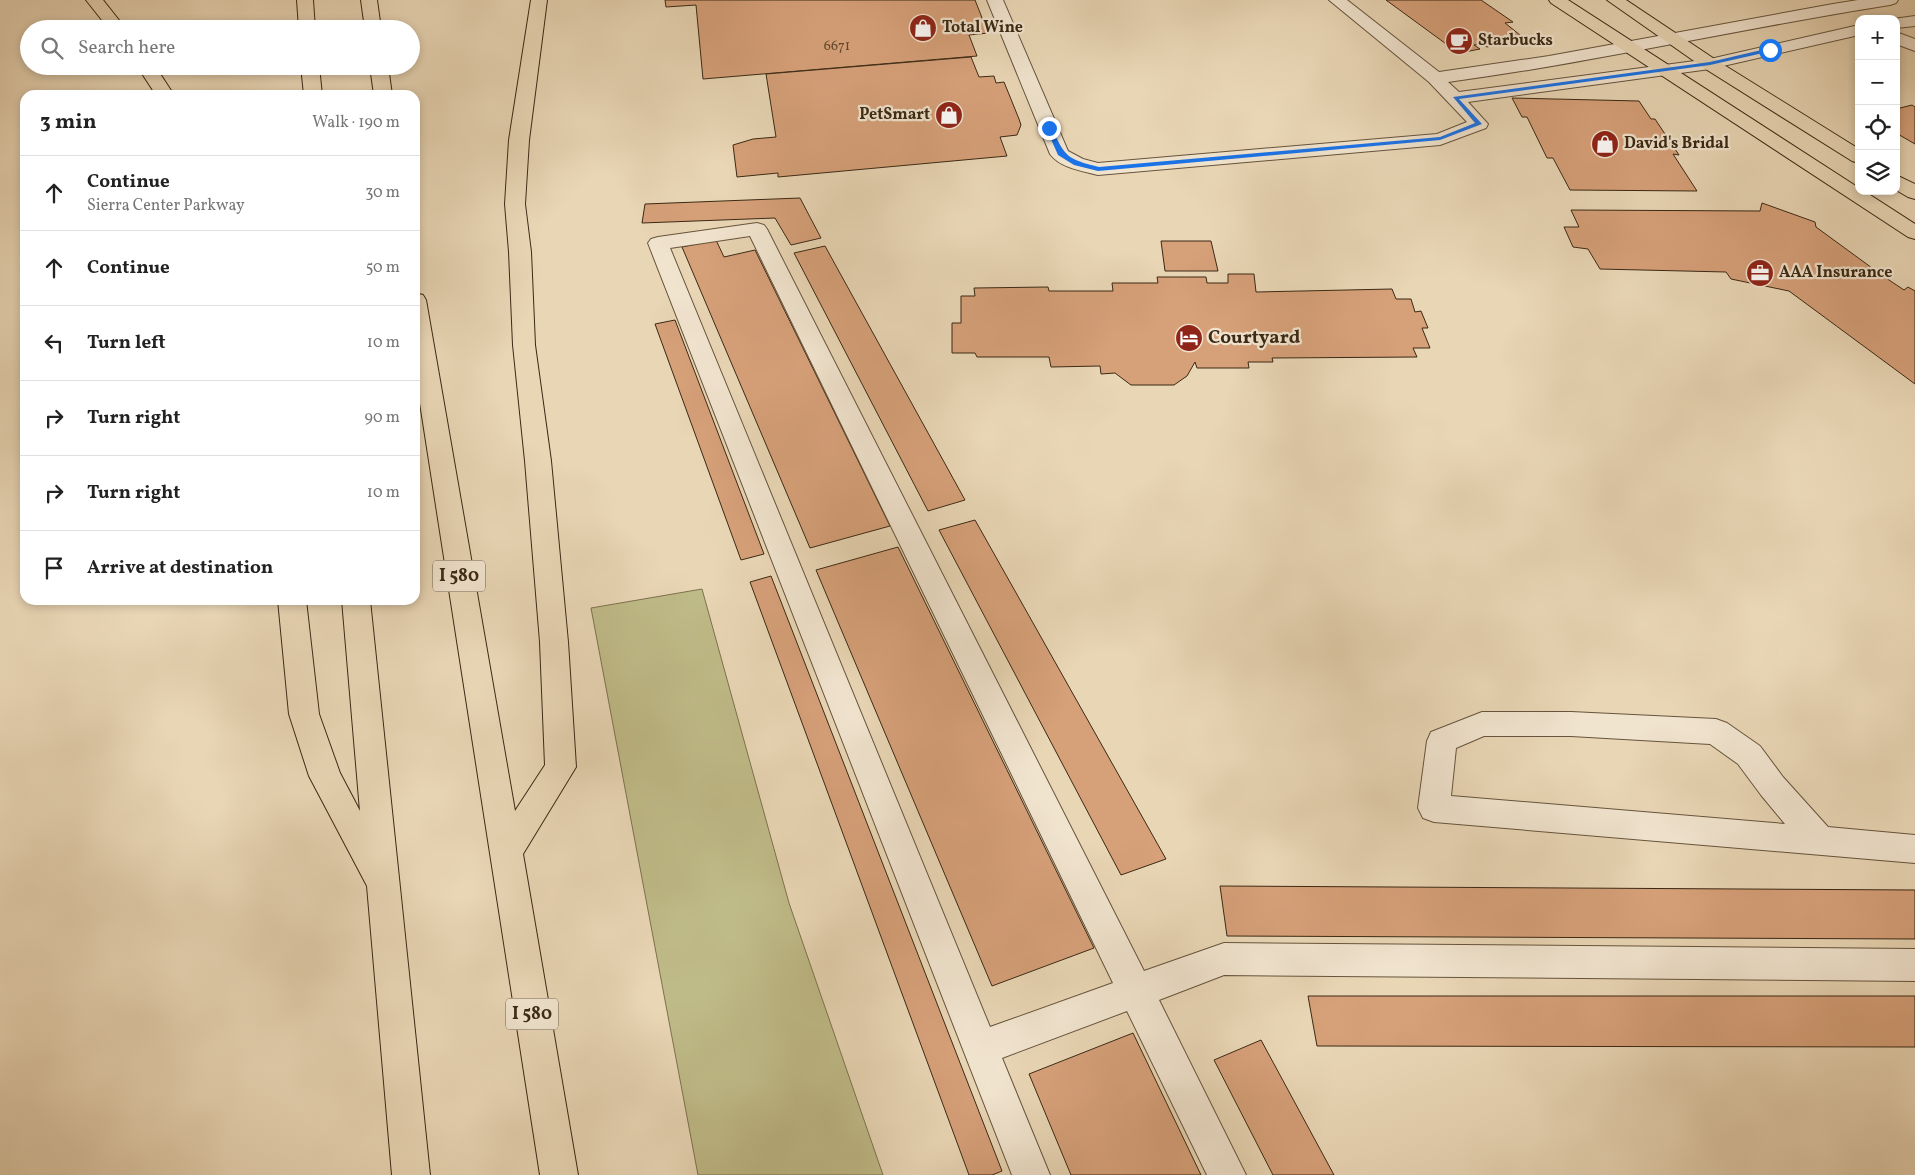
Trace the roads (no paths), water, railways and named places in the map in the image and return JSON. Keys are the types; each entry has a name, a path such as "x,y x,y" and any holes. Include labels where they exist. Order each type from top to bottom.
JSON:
{"main road":[{"path":"94,0 111,20"},
{"path":"305,0 306,20"},
{"path":"369,0 372,20"},
{"path":"506,852 561,767 554,642 538,461 524,345 520,252 515,204 519,140 539,0"},
{"path":"1557,0 1915,233"},
{"path":"1615,0 1676,39 1710,64 1855,155"},
{"path":"152,75 162,90"},
{"path":"311,75 312,90"},
{"path":"381,75 383,90"},
{"path":"1900,184 1915,193"},
{"name":"I 580","path":"420,330 559,1175"},
{"path":"293,605 304,714 326,776 384,887"},
{"path":"356,605 411,1175"}],"street":[{"path":"995,0 1060,154 1076,163 1098,169 1440,138 1479,124 1434,78 1337,0"},
{"path":"1434,78 1500,70 1890,0"},
{"path":"1900,23 1915,21"},
{"path":"1455,98 1710,64 1855,31"},
{"path":"1900,39 1915,46"},
{"path":"1031,1175 658,243 757,229 1227,1175"},
{"path":"1820,841 1772,786 1749,755 1716,732 1571,724 1482,724 1442,740 1434,808 1820,841 1915,849"},
{"path":"981,1048 1224,959 1915,965"}],"place":[{"name":"Total Wine","path":"923,28"},
{"name":"Starbucks","path":"1459,41"},
{"name":"PetSmart","path":"949,115"},
{"name":"David's Bridal","path":"1605,144"},
{"name":"AAA Insurance","path":"1760,273"},
{"name":"Courtyard","path":"1189,338"}]}
